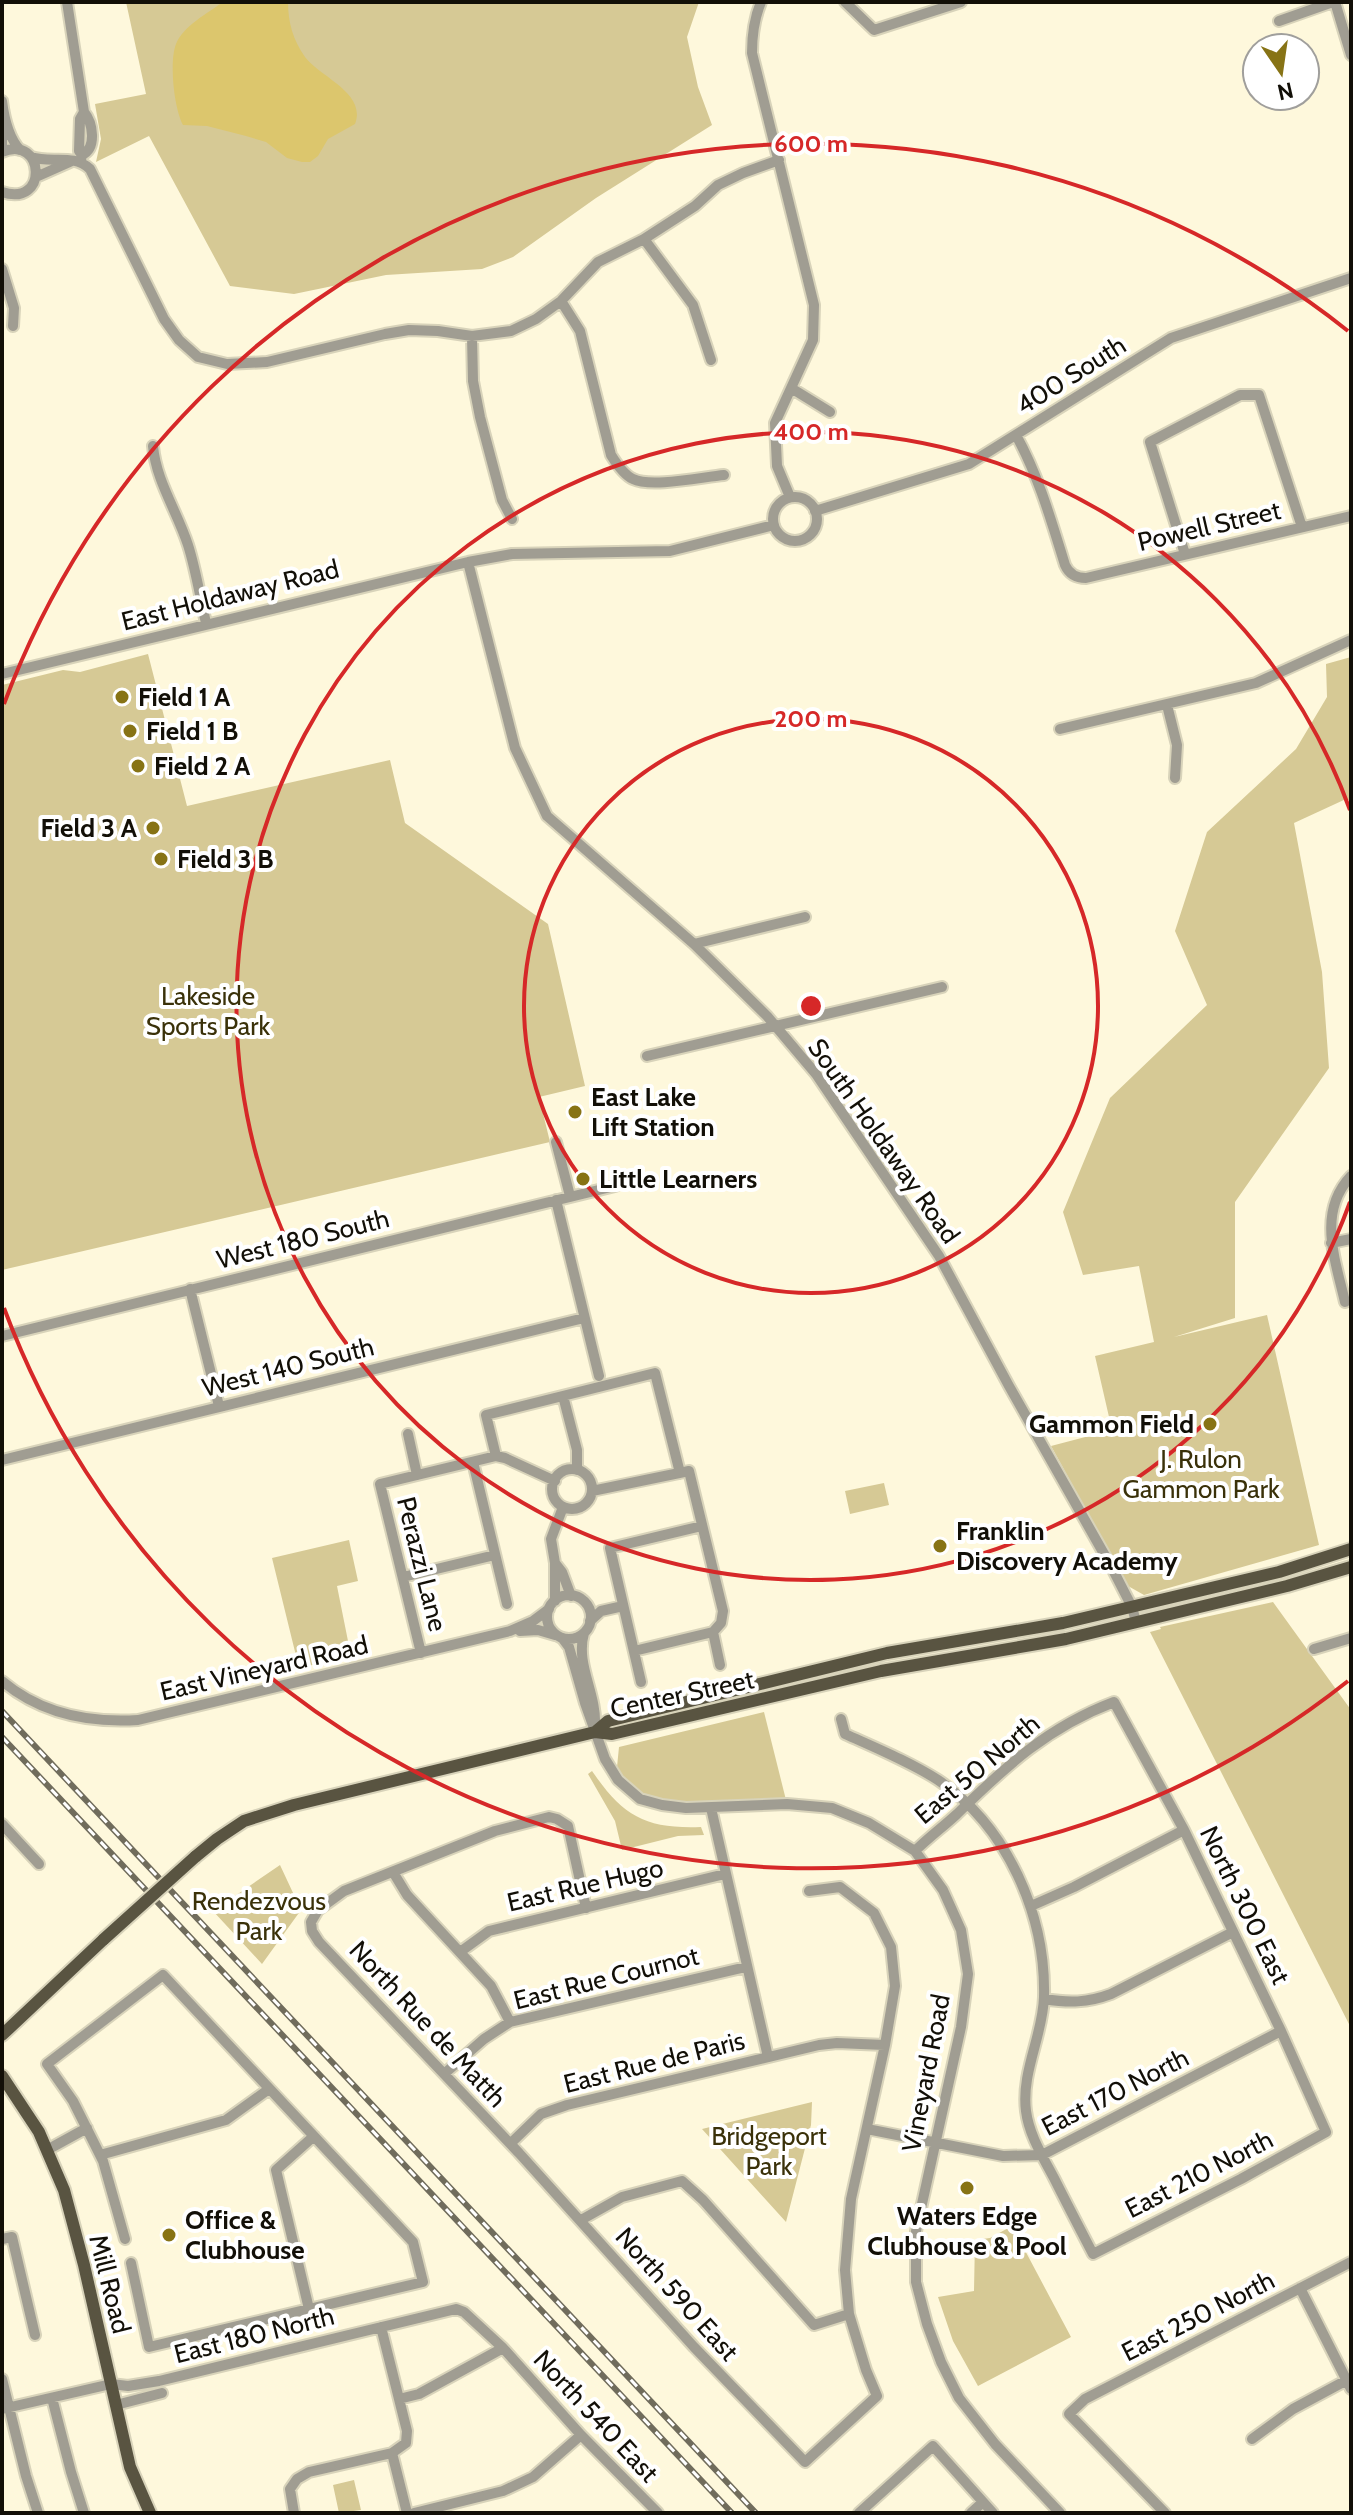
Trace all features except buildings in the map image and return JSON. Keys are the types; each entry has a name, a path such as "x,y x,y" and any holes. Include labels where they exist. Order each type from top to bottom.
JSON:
{"main road":[{"name":"Center Street","path":"595,1732 608,1721 887,1653 1009,1633 1132,1607 1279,1572 1351,1549"},
{"name":"Center Street","path":"595,1732 612,1734 901,1667 1066,1639 1287,1586 1351,1567"},
{"path":"952,1658 958,1648 1005,1641 1009,1633"},
{"path":"887,1653 901,1667"},
{"path":"2,2035 195,1857 244,1821 294,1805 595,1732"},
{"name":"Mill Road","path":"2,2076 39,2132 64,2190 130,2467 150,2513"}],"street":[{"path":"36,177 78,159 88,152 92,141 84,112 67,2"},
{"path":"761,2 752,34 752,53 814,305 813,340 775,423 777,466 790,497"},
{"path":"845,2 874,30 961,2"},
{"path":"1279,21 1334,2 1351,55"},
{"path":"2,101 2,149 20,150"},
{"path":"3,124 14,143 31,157 48,161 78,159 87,165 164,319 179,340 198,357 227,364 267,362 409,330 472,336 511,331 536,319 561,301 598,262 644,239 695,206 718,185 779,160"},
{"path":"2,192 14,195 33,185 36,177 31,157"},
{"path":"644,239 693,305 711,360"},
{"path":"2,269 14,308 13,326"},
{"name":"400 South","path":"815,511 969,464 1171,338 1351,278"},
{"path":"561,301 580,331 611,455 620,468 632,479 657,483 724,475"},
{"path":"472,336 473,381 480,417 502,500 512,519"},
{"path":"791,388 830,412"},
{"path":"1185,554 1150,442 1240,395 1259,395 1302,527"},
{"name":"Powell Street","path":"1016,435 1032,465 1065,565 1077,577 1086,578 1351,516"},
{"path":"153,446 155,467 189,547 206,623"},
{"path":"790,497 802,498 815,511 816,525 802,539 788,539 777,532 773,518 778,505 790,497"},
{"path":"468,562 512,554 670,551 774,525"},
{"name":"East Holdaway Road","path":"2,674 468,562"},
{"name":"South Holdaway Road","path":"468,562 515,748 547,816 694,944 776,1026 816,1074 939,1256 1132,1607 1136,1622"},
{"path":"1060,729 1256,683 1351,640"},
{"path":"1167,705 1177,745 1175,778"},
{"path":"694,944 805,917"},
{"path":"647,1056 942,987"},
{"path":"556,1142 570,1196"},
{"path":"1345,1302 1331,1243 1330,1217 1340,1187 1351,1176"},
{"name":"West 180 South","path":"2,1336 615,1186"},
{"path":"556,1200 599,1376"},
{"path":"1331,1243 1351,1239"},
{"path":"190,1289 219,1406"},
{"name":"West 140 South","path":"2,1460 584,1318"},
{"path":"496,1456 486,1415 655,1373 702,1526 723,1611 721,1623 713,1632 634,1651"},
{"path":"563,1396 577,1450 577,1470"},
{"path":"408,1434 417,1475 496,1456 555,1481"},
{"path":"473,1462 507,1604"},
{"path":"566,1470 577,1470 587,1476 592,1491 590,1498 582,1507 563,1507 553,1494 555,1481 566,1470"},
{"path":"592,1491 684,1472"},
{"name":"Perazzi Lane","path":"417,1475 380,1484 421,1653"},
{"path":"563,1507 551,1539 555,1563 548,1624 560,1637 577,1670 595,1732"},
{"path":"641,1682 610,1548 702,1526"},
{"path":"403,1577 495,1555"},
{"path":"555,1563 571,1596"},
{"path":"552,1605 565,1596 571,1596 587,1607 601,1611 623,1606"},
{"name":"East Vineyard Road","path":"2,1681 29,1700 66,1715 104,1722 138,1720 510,1631 533,1621 552,1605"},
{"path":"587,1607 590,1621"},
{"path":"595,1732 596,1713 583,1666 581,1643 590,1621 601,1611"},
{"name":"East Vineyard Road","path":"510,1631 538,1630 560,1637"},
{"path":"713,1632 720,1665"},
{"path":"560,1637 578,1637 584,1633"},
{"path":"1314,1649 1351,1638"},
{"name":"East 50 North","path":"915,1851 1039,1740 1080,1715 1114,1702"},
{"name":"North 300 East","path":"1114,1702 1184,1830 1326,2132"},
{"path":"841,1719 845,1734 939,1781 966,1804 999,1842 1018,1873 1031,1906 1042,1960 1044,1999 1025,2092 1026,2113 1042,2155"},
{"name":"Vineyard Road","path":"595,1732 605,1759 618,1780 640,1799 662,1805 711,1808 787,1804 832,1808 869,1823 915,1851 943,1890 961,1930 968,1974 961,2027 916,2231 916,2282 941,2362 959,2398 995,2444 1060,2513"},
{"path":"711,1808 768,2057"},
{"path":"510,2022 491,1986 407,1895 393,1872 495,1831 549,1817 568,1826 586,1908"},
{"path":"2,1824 39,1864"},
{"path":"1031,1906 1184,1830"},
{"name":"North Rue de Matth","path":"393,1872 344,1891 318,1910 311,1922 312,1931 519,2153"},
{"name":"East Rue Hugo","path":"460,1952 489,1931 725,1874"},
{"path":"581,2220 622,2197 682,2181 703,2200 814,2325 849,2314 845,2270 851,2199 895,1986 891,1947 874,1913 840,1887 809,1891"},
{"path":"1044,1999 1067,2003 1090,2002 1233,1932"},
{"name":"East Rue Cournot","path":"444,2074 484,2039 510,2022 746,1967"},
{"path":"125,2239 100,2155 73,2101 47,2064 163,1975 413,2242 423,2282 149,2347 131,2263"},
{"name":"East 170 North","path":"867,2129 1003,2156 1042,2155 1281,2031"},
{"name":"East Rue de Paris","path":"511,2143 541,2114 567,2105 819,2045 885,2045"},
{"path":"100,2155 226,2120 269,2089"},
{"path":"47,2150 87,2128"},
{"name":"East 210 North","path":"1042,2155 1093,2254 1326,2132"},
{"path":"309,2309 276,2170 314,2136"},
{"name":"North 590 East","path":"519,2153 694,2347 805,2462 877,2396 849,2314"},
{"path":"7,2238 35,2335"},
{"name":"East 250 North","path":"1165,2513 1069,2414 1085,2399 1351,2262"},
{"path":"1252,2439 1293,2409 1349,2384 1300,2288"},
{"name":"East 180 North","path":"5,2408 111,2384 128,2386 150,2383 456,2309 464,2312 503,2348"},
{"path":"294,2513 290,2489 297,2479 309,2472 392,2453 406,2443 407,2431 381,2327"},
{"path":"399,2399 419,2394 503,2348"},
{"name":"North 540 East","path":"503,2348 581,2435 658,2513"},
{"path":"2,2379 5,2408 38,2513"},
{"name":"East 180 North","path":"116,2405 162,2393"},
{"path":"52,2398 84,2513"},
{"path":"414,2513 446,2509 503,2491 533,2477 581,2435"},
{"path":"859,2513 933,2446 993,2513"},
{"path":"392,2453 407,2513"},
{"path":"971,2513 983,2502"}],"green space":[{"path":"126,2 699,2 687,37 698,87 712,125 596,198 513,257 482,269 386,275 294,294 230,286 149,136 96,162 101,139 95,104 146,94"},
{"name":"Lakeside Sports Park","path":"148,654 187,806 390,760 405,823 548,924 585,1086 539,1097 550,1142 2,1270 2,685 63,670 80,672"},
{"name":"J. Rulon Gammon Park","path":"1351,657 1351,801 1346,799 1294,823 1322,972 1329,1068 1235,1202 1235,1318 1174,1337 1267,1315 1319,1545 1144,1595 1128,1586 1051,1446 1112,1430 1095,1356 1154,1342 1139,1266 1083,1275 1063,1212 1110,1098 1207,1005 1175,931 1207,832 1296,749 1327,697 1326,664"},
{"path":"884,1483 889,1505 850,1514 845,1491"},
{"path":"349,1540 358,1581 337,1586 351,1656 299,1668 272,1558"},
{"path":"1273,1602 1351,1710 1351,2028 1150,1632 1160,1627"},
{"path":"764,1712 787,1804 711,1808 640,1799 618,1780 619,1747"},
{"path":"592,1771 614,1799 637,1817 665,1825 701,1827 704,1835 678,1836 622,1850 615,1821 588,1774"},
{"name":"Rendezvous Park","path":"280,1865 301,1910 262,1964 213,1911"},
{"name":"Bridgeport Park","path":"812,2102 811,2125 786,2222 702,2129"},
{"path":"1012,2226 1071,2337 978,2386 953,2341 938,2297 974,2291 975,2240 990,2238"},
{"path":"354,2480 361,2510 339,2513 333,2485"}],"shaded area":[{"path":"223,2 288,2 292,31 305,57 340,86 354,103 357,113 355,124 328,139 318,156 310,162 287,158 266,142 246,136 207,126 183,125 174,85 176,44 190,26"}],"railway":[{"path":"2,1711 756,2513"},
{"path":"2,1737 732,2513"}],"place":[{"name":"Field 1 A","path":"122,697"},
{"name":"Field 1 B","path":"130,731"},
{"name":"Field 2 A","path":"138,766"},
{"name":"Field 3 A","path":"153,828"},
{"name":"Field 3 B","path":"161,859"},
{"name":"East Lake Lift Station","path":"575,1112"},
{"name":"Little Learners","path":"583,1179"},
{"name":"Gammon Field","path":"1210,1424"},
{"name":"Franklin Discovery Academy","path":"940,1546"},
{"name":"Waters Edge Clubhouse & Pool","path":"967,2188"},
{"name":"Office & Clubhouse","path":"169,2235"}]}
